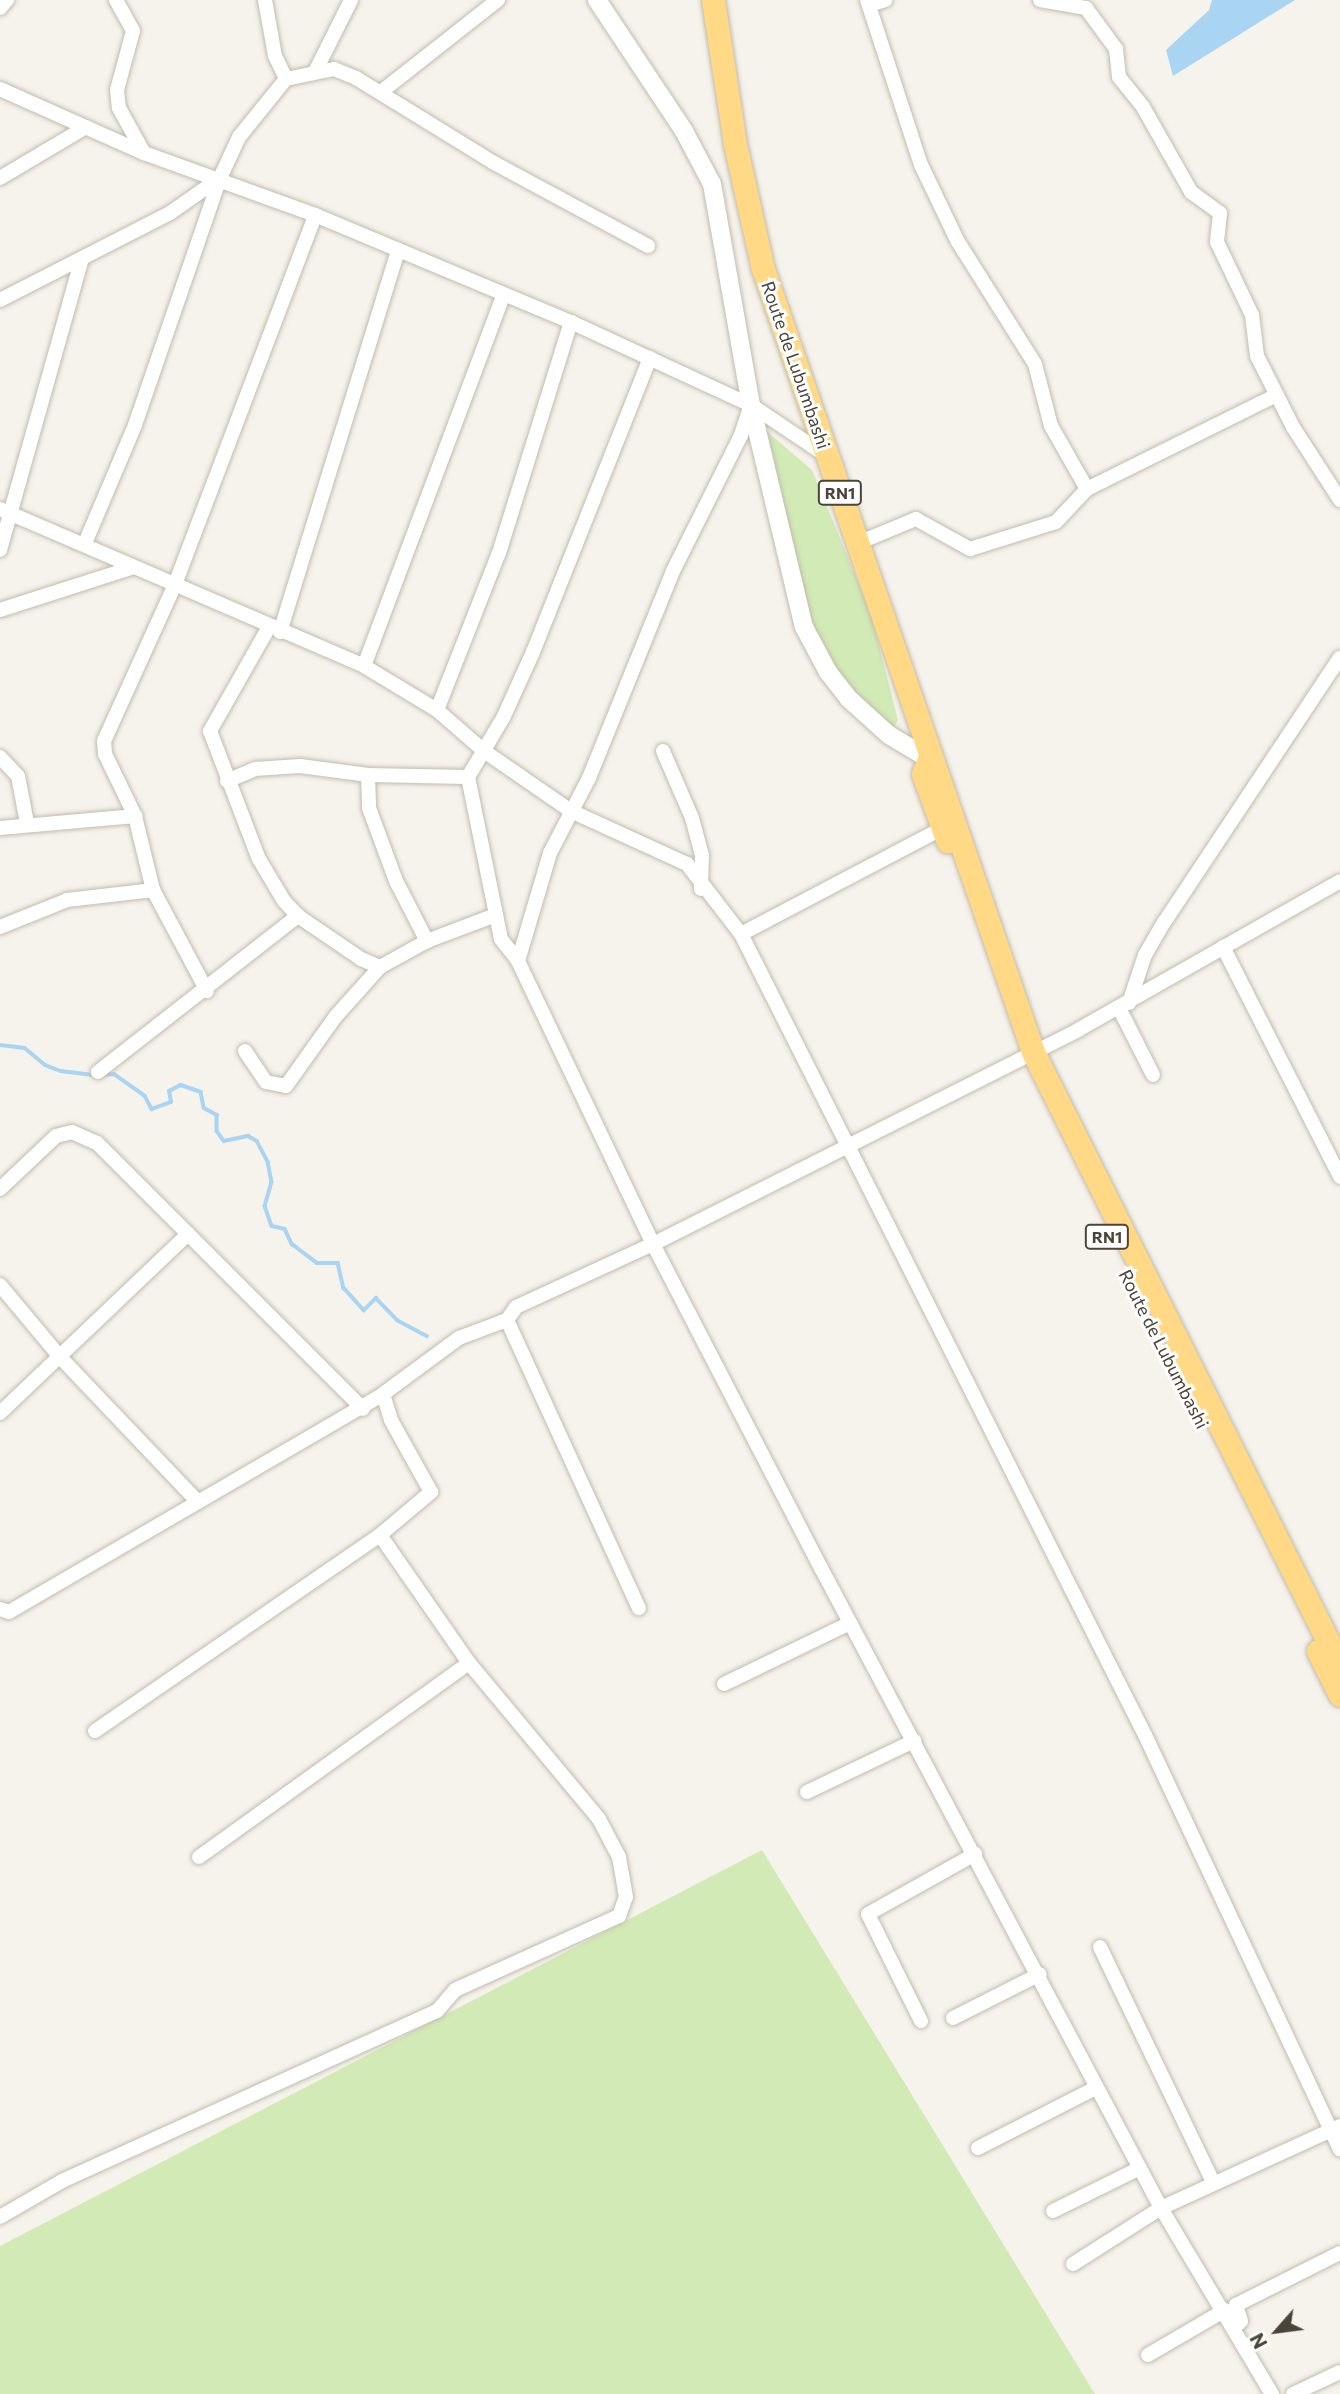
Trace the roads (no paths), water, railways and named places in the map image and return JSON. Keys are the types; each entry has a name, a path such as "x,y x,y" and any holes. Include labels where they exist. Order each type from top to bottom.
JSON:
{"highway":[{"name":"Route de Lubumbashi","path":"713,0 735,144 763,269 929,759 940,772 949,797 1028,1054 1340,1665"},
{"name":"Route de Lubumbashi","path":"929,759 923,774 1028,1054 1095,1213 1340,1695"}],"street":[{"path":"0,8 7,0"},
{"path":"116,0 133,32 117,90 119,108 144,153"},
{"path":"265,0 275,56 286,79"},
{"path":"316,70 351,0"},
{"path":"381,92 498,0"},
{"path":"597,0 684,131 712,184 751,405 804,628 816,652 869,720 929,759"},
{"path":"885,0 868,3 921,165 957,240 1035,364 1051,426 1087,489"},
{"path":"1040,0 1086,8 1115,49 1119,77 1143,107 1191,192 1220,213 1217,242 1252,316 1257,356 1276,395 1340,500"},
{"path":"85,543 135,425 220,178 239,137 286,79 316,70 334,69 381,92 494,163 648,246"},
{"path":"0,89 144,153 220,178 315,215 503,297 570,322 751,405 827,456"},
{"path":"0,178 86,127"},
{"path":"0,300 170,213 220,178"},
{"path":"207,991 153,890 135,816 105,754 104,741 174,587 315,215"},
{"path":"380,967 298,916 284,901 259,859 210,731 275,630 398,250"},
{"path":"0,550 4,510 82,259"},
{"path":"364,666 503,297"},
{"path":"437,710 499,553 570,322"},
{"path":"650,358 533,652 484,751 468,777 493,916 501,939 518,961 653,1244 850,1623 1040,1974 1096,2088 1161,2208 1225,2310 1272,2394"},
{"path":"858,543 916,519 970,549 1056,522 1087,489 1276,395"},
{"path":"518,961 536,889 655,622 673,570 741,435 751,405"},
{"path":"4,510 85,543 174,587 364,666 437,710 484,751 571,811 687,864 701,889 741,934 1145,1735 1336,2129 1340,2149"},
{"path":"0,610 131,568"},
{"path":"1153,1075 1124,1005 1145,955 1340,658"},
{"path":"663,751 692,818 702,855 701,889"},
{"path":"0,757 18,776 27,823"},
{"path":"227,781 255,769 300,766 368,775 468,777"},
{"path":"368,775 369,808 396,881 427,941"},
{"path":"0,828 27,823 135,816"},
{"path":"741,934 943,828"},
{"path":"0,1609 9,1612 363,1409 459,1338 507,1321 516,1307 653,1244 846,1143 1124,1005 1340,881"},
{"path":"0,927 66,900 153,890"},
{"path":"98,1072 207,991 298,916"},
{"path":"245,1051 266,1083 286,1086 336,1016 380,967 427,941 493,916"},
{"path":"1223,947 1340,1177"},
{"path":"3,1179 56,1136 72,1132 97,1143 363,1409"},
{"path":"0,1413 188,1234"},
{"path":"0,1285 60,1357 198,1502"},
{"path":"507,1321 639,1608"},
{"path":"95,1731 380,1535 431,1492 391,1420 383,1394"},
{"path":"0,2217 62,2181 437,2011 455,1990 619,1916 626,1897 619,1857 599,1819 469,1663 380,1535"},
{"path":"724,1684 850,1623"},
{"path":"199,1857 469,1663"},
{"path":"807,1792 914,1741"},
{"path":"921,2021 868,1914 975,1854"},
{"path":"1100,1947 1213,2182"},
{"path":"953,2018 1040,1974"},
{"path":"978,2148 1096,2088"},
{"path":"1073,2264 1161,2208 1213,2182 1336,2129"},
{"path":"1054,2211 1140,2168"},
{"path":"1234,2327 1241,2320 1236,2305 1340,2253"},
{"path":"1149,2355 1225,2310"},
{"path":"1293,2394 1340,2372"}],"water":[{"path":"1212,0 1295,0 1173,76 1166,50 1209,10"}],"waterway":[{"path":"0,1045 25,1048 45,1065 61,1071 95,1075"},
{"path":"102,1075 114,1074 145,1096 152,1109 171,1102 169,1091 181,1085 201,1092 204,1108 217,1115 217,1131 224,1141 248,1136 257,1141 268,1162 272,1182 265,1206 272,1226 285,1229 292,1244 317,1263 338,1263 344,1288 364,1310 376,1298 397,1320 427,1336"}]}
